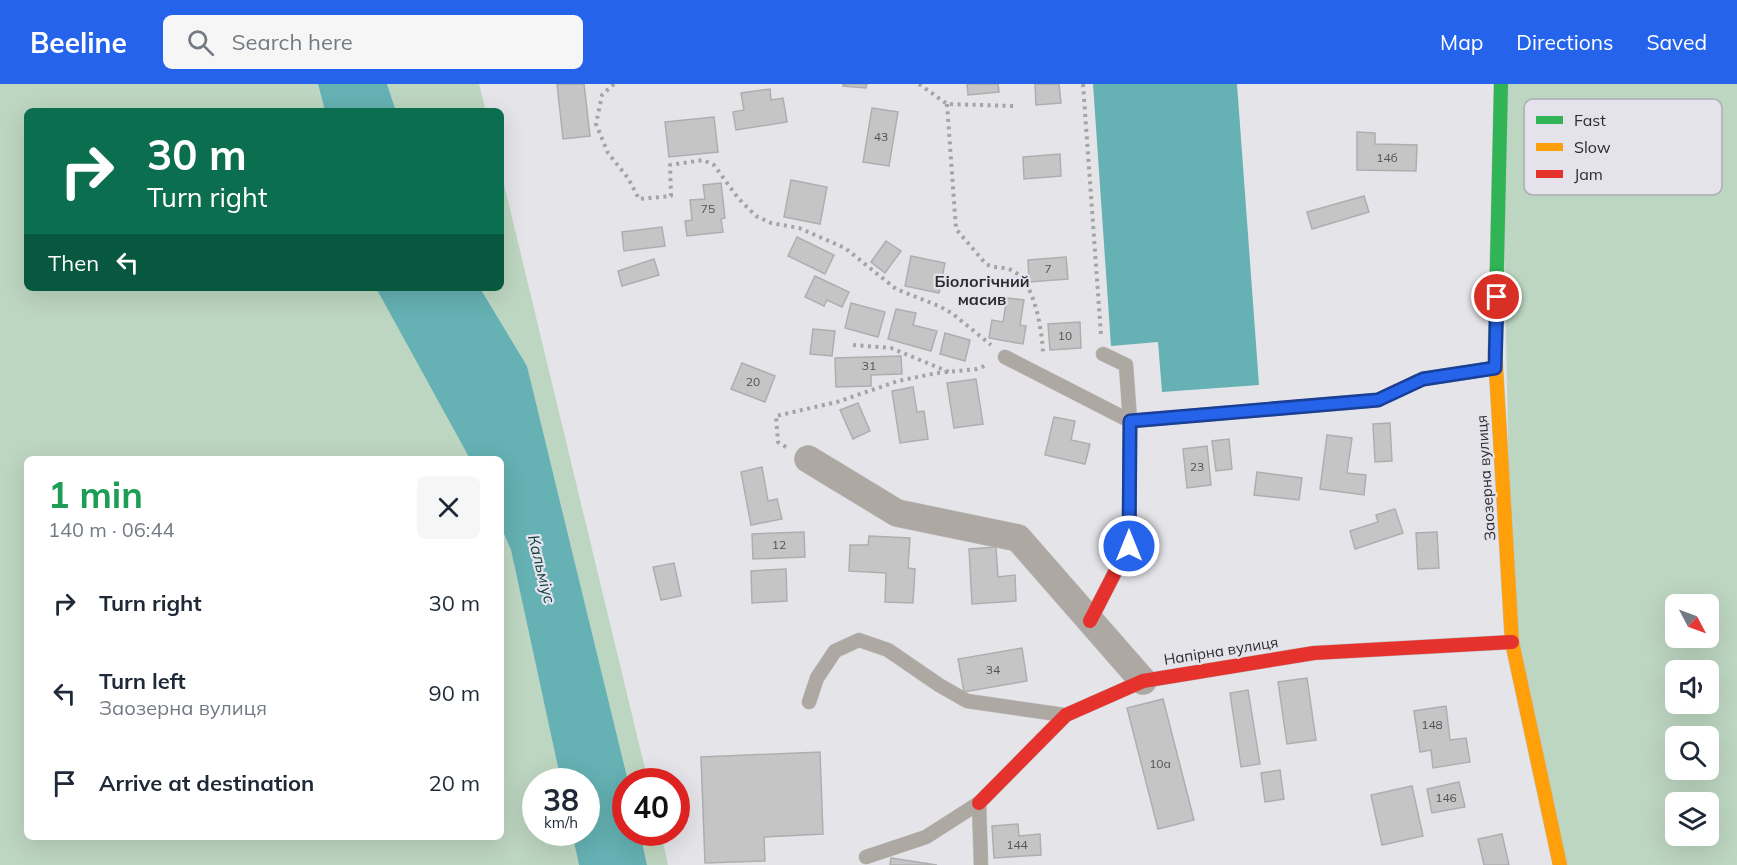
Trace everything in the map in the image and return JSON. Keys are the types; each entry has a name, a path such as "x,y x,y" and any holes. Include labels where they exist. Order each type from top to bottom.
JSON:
{"street":[{"name":"Заозерна вулиця","path":"1501,84 1495,368 1512,642 1560,865"},
{"path":"1090,621 1129,546 1130,421 1378,400 1423,379 1495,368"},
{"path":"808,459 897,513 1018,538 1143,681"},
{"name":"Напірна вулиця","path":"979,803 1066,715 1143,681 1314,653 1512,642"}],"lane":[{"path":"1102,354 1126,365 1130,421"},
{"path":"1005,357 1130,421"},
{"path":"809,702 816,678 835,651 859,640 888,650 939,685 967,700 1066,715"},
{"path":"866,857 926,837 979,803"},
{"path":"979,803 981,865"}],"path":[{"path":"614,84 602,95 596,124 608,153 628,178 639,199 671,196 670,165 703,160 714,165 738,198 756,216 771,223 800,228 845,248 896,289 953,314 1005,357 977,369 898,381 837,402 776,416"},
{"path":"919,84 947,104 1014,106"},
{"path":"1083,84 1102,354"},
{"path":"947,104 956,229 986,264 1018,274 1032,294 1041,331 1044,377"},
{"path":"853,345 891,348 950,372"}],"green space":[{"path":"0,84 318,84 324,108 24,108 24,291 378,291 468,456 24,456 24,840 504,840 504,534 511,550 558,768 522,768 522,846 575,846 579,865 0,865"},
{"path":"387,84 479,84 485,108 395,108"},
{"path":"1501,84 1737,84 1737,865 1560,865 1512,642"},
{"path":"504,184 645,768 625,768 527,366 482,291 504,291"},
{"path":"643,846 664,846 668,865 647,865"}],"water":[{"path":"318,84 387,84 395,108 324,108"},
{"path":"1093,84 1237,84 1259,385 1162,392 1158,342 1111,346"},
{"name":"Кальміус","path":"378,291 482,291 527,366 625,768 612,768 612,846 643,846 647,865 579,865 575,846 600,846 600,768 558,768 511,550 504,534 504,456 468,456"}],"building":[{"path":"557,84 584,84 590,136 563,139"},
{"path":"843,84 867,84 866,88 843,86"},
{"path":"967,84 998,84 999,92 968,95"},
{"path":"1035,84 1059,84 1061,103 1036,105"},
{"path":"770,89 771,100 783,98 787,122 736,130 733,112 744,110 741,93"},
{"path":"872,108 898,112 889,166 863,162"},
{"path":"714,117 718,152 669,157 665,122"},
{"path":"1357,132 1375,133 1375,144 1417,145 1416,171 1357,170"},
{"path":"1060,154 1061,176 1024,179 1023,157"},
{"path":"791,180 827,187 820,224 784,217"},
{"path":"721,183 725,218 721,219 723,232 687,236 685,221 692,220 690,200 705,199 703,185"},
{"path":"1364,196 1369,212 1312,229 1307,212"},
{"path":"662,227 665,246 624,251 622,232"},
{"path":"797,237 834,255 825,274 788,256"},
{"path":"886,241 901,251 885,273 871,262"},
{"path":"911,256 945,263 939,293 905,286"},
{"path":"1066,257 1068,279 1029,282 1028,260"},
{"path":"654,259 659,275 622,286 618,271"},
{"path":"815,276 849,292 842,307 827,300 824,306 805,297"},
{"path":"1007,298 1024,300 1020,325 1026,326 1023,344 989,338 992,320 1003,322"},
{"path":"851,303 885,312 878,337 845,328"},
{"path":"896,309 916,313 913,325 937,331 931,351 888,339"},
{"path":"1080,322 1081,348 1050,350 1048,324"},
{"path":"813,329 835,331 832,356 810,354"},
{"path":"945,333 970,340 965,361 940,354"},
{"path":"901,356 902,374 871,375 871,386 836,387 835,358"},
{"path":"742,363 775,376 765,402 731,389"},
{"path":"976,379 983,424 954,428 947,383"},
{"path":"913,387 917,412 924,411 928,439 900,443 892,391"},
{"path":"858,403 870,431 853,439 840,410"},
{"path":"1054,417 1075,421 1071,440 1090,444 1085,464 1045,455"},
{"path":"1390,423 1392,461 1375,462 1373,424"},
{"path":"1327,435 1352,438 1347,473 1366,475 1364,495 1320,489"},
{"path":"1229,439 1232,469 1216,471 1212,441"},
{"path":"1207,446 1211,485 1187,488 1183,449"},
{"path":"762,467 768,501 777,499 782,519 751,525 741,472"},
{"path":"1257,472 1302,478 1299,500 1254,495"},
{"path":"1395,509 1403,533 1355,549 1350,531 1378,522 1376,515"},
{"path":"804,532 805,557 753,559 752,534"},
{"path":"1437,532 1439,568 1418,569 1416,533"},
{"path":"869,536 910,538 908,568 915,569 913,603 885,602 886,573 849,571 850,545 868,545"},
{"path":"996,547 998,577 1015,575 1016,601 972,604 969,549"},
{"path":"674,563 681,596 661,600 653,567"},
{"path":"786,569 787,601 752,603 751,571"},
{"path":"1022,648 1027,681 964,692 958,659"},
{"path":"1307,678 1316,740 1287,744 1278,682"},
{"path":"1248,690 1260,764 1241,767 1230,693"},
{"path":"1163,699 1194,820 1158,829 1127,708"},
{"path":"1446,706 1450,740 1466,738 1470,762 1433,768 1431,750 1420,752 1414,711"},
{"path":"820,752 823,834 764,837 765,861 705,863 701,757"},
{"path":"1280,770 1284,799 1265,802 1261,773"},
{"path":"1459,782 1465,807 1432,813 1427,789"},
{"path":"1412,786 1423,836 1382,845 1371,795"},
{"path":"1018,824 1019,836 1040,834 1041,855 994,858 992,826"},
{"path":"1502,834 1509,865 1484,865 1478,839"},
{"path":"891,858 937,865 890,865"}],"traffic: fast":[{"path":"1495,352 1501,84"},
{"path":"1416,382 1495,368"}],"traffic: slow":[{"path":"1495,352 1512,642 1560,865"}],"traffic: jam":[{"path":"1090,621 1129,545 1130,421 1378,400 1416,382"},
{"path":"979,803 1066,715 1143,681 1314,653 1512,642"}],"district":[{"name":"Біологічний масив","path":"982,290"}],"route":[{"path":"1129,546 1130,421 1378,400 1423,379 1495,368 1497,297"}]}
